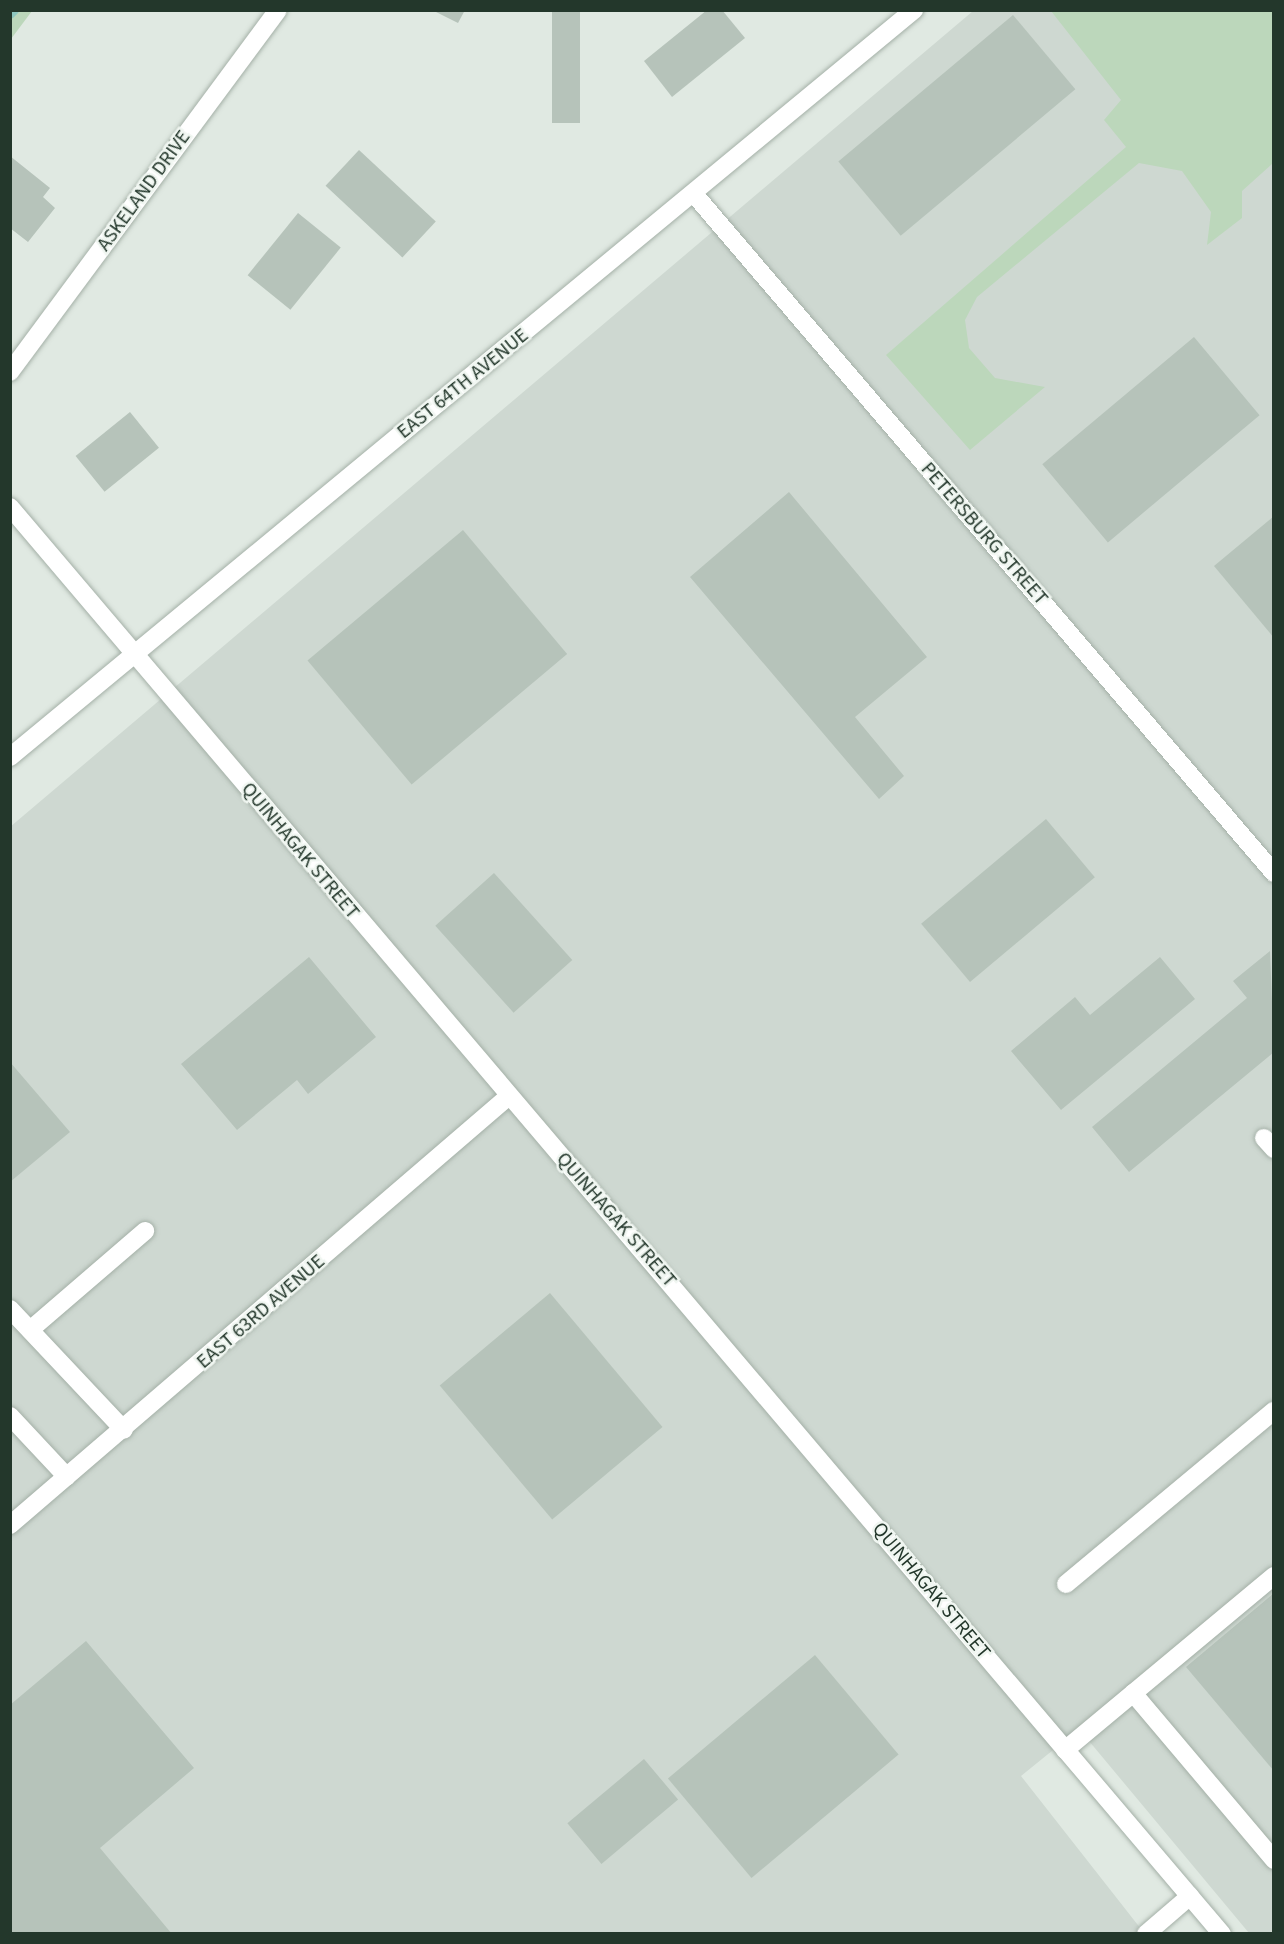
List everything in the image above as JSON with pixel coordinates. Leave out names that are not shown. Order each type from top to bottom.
[{"type":"street","name":"ASKELAND DRIVE","points":[[10,372],[278,10]]},
{"type":"street","name":"EAST 64TH AVENUE","points":[[10,757],[914,10]]},
{"type":"street","name":"PETERSBURG STREET","points":[[694,194],[1274,873]]},
{"type":"street","name":"QUINHAGAK STREET","points":[[10,507],[132,655],[1222,1934]]},
{"type":"street","name":"EAST 63RD AVENUE","points":[[10,1525],[124,1430],[509,1096]]},
{"type":"street","points":[[30,1330],[145,1232]]},
{"type":"street","points":[[10,1309],[124,1430]]},
{"type":"street","points":[[1066,1584],[1274,1411]]},
{"type":"street","points":[[10,1416],[67,1477]]},
{"type":"street","points":[[1065,1750],[1274,1576]]},
{"type":"street","points":[[1133,1693],[1274,1860]]},
{"type":"street","points":[[1146,1934],[1190,1896]]},
{"type":"shaded area","points":[[973,11],[1273,11],[1273,1933],[1249,1933],[1079,1729],[1021,1776],[1141,1929],[1136,1933],[11,1933],[10,827]]},
{"type":"green space","points":[[10,11],[32,11],[11,39]]},
{"type":"green space","points":[[1051,11],[1273,11],[1273,163],[1242,191],[1242,218],[1207,245],[1211,212],[1182,171],[1139,163],[977,297],[965,320],[969,348],[995,378],[1045,387],[970,450],[886,355],[1126,147],[1104,120],[1121,100]]},
{"type":"building","points":[[432,10],[465,10],[458,23]]},
{"type":"building","points":[[552,10],[580,10],[580,123],[552,123]]},
{"type":"building","points":[[707,10],[722,10],[745,38],[672,97],[644,61]]},
{"type":"building","points":[[1013,15],[1075,89],[901,236],[838,162]]},
{"type":"building","points":[[359,150],[436,222],[402,257],[326,186]]},
{"type":"building","points":[[10,156],[50,188],[43,197],[55,208],[28,242],[10,228]]},
{"type":"building","points":[[298,213],[341,248],[290,310],[248,275]]},
{"type":"building","points":[[1194,337],[1260,415],[1108,542],[1042,464]]},
{"type":"building","points":[[130,412],[159,448],[105,492],[76,456]]},
{"type":"building","points":[[789,492],[927,657],[855,717],[904,776],[879,799],[690,577]]},
{"type":"building","points":[[1274,516],[1274,638],[1214,566]]},
{"type":"building","points":[[463,530],[567,654],[412,785],[307,660]]},
{"type":"building","points":[[1046,819],[1095,877],[970,982],[921,924]]},
{"type":"building","points":[[494,873],[572,960],[514,1013],[435,926]]},
{"type":"building","points":[[1270,951],[1274,1052],[1129,1172],[1092,1127],[1247,998],[1233,981]]},
{"type":"building","points":[[309,957],[376,1037],[308,1094],[297,1080],[237,1130],[181,1064]]},
{"type":"building","points":[[1160,957],[1195,999],[1061,1110],[1011,1051],[1075,997],[1090,1015]]},
{"type":"building","points":[[10,1062],[70,1132],[10,1182]]},
{"type":"building","points":[[550,1293],[662,1427],[552,1520],[440,1386]]},
{"type":"building","points":[[1274,1593],[1274,1771],[1186,1667]]},
{"type":"building","points":[[86,1641],[194,1768],[100,1848],[172,1934],[10,1934],[10,1705]]},
{"type":"building","points":[[815,1655],[899,1755],[751,1878],[668,1778]]},
{"type":"building","points":[[644,1759],[678,1800],[601,1864],[567,1823]]},
{"type":"waterway","points":[[10,14],[14,10]]}]
